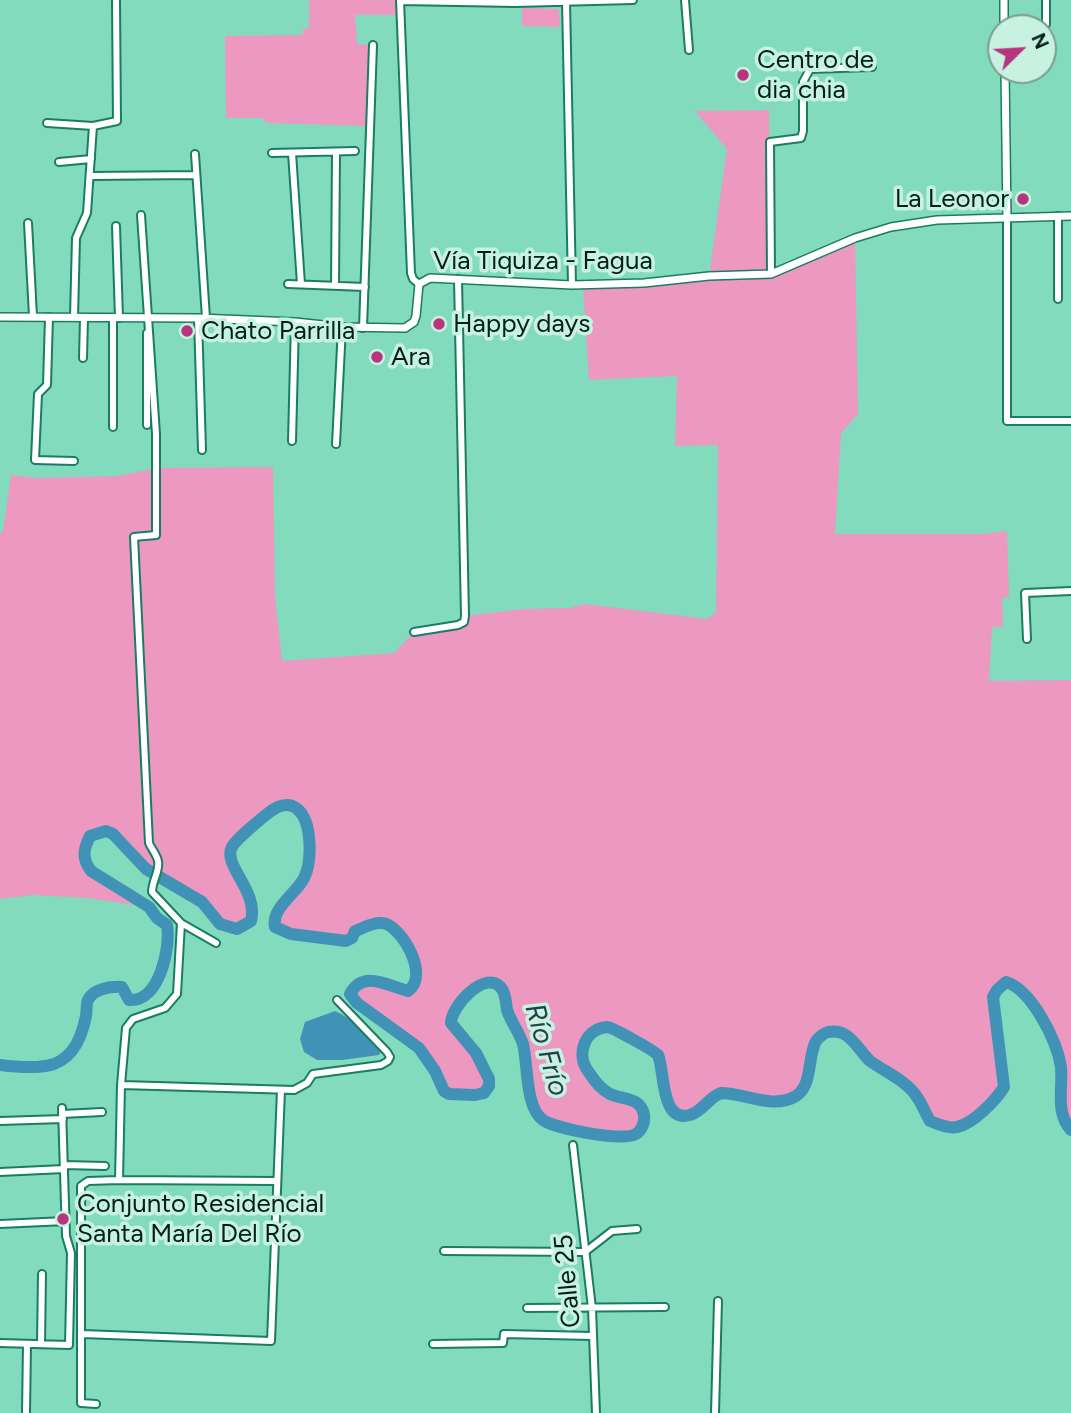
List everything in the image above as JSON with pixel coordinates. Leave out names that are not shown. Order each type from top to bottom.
[{"type":"street","points":[[47,123],[93,126],[117,121],[116,0]]},
{"type":"street","points":[[419,284],[411,273],[400,1],[633,0]]},
{"type":"street","points":[[685,0],[689,50]]},
{"type":"street","points":[[569,1],[572,285]]},
{"type":"street","points":[[363,328],[373,45]]},
{"type":"street","points":[[771,274],[770,142],[797,139],[803,135],[803,82],[810,69],[872,68]]},
{"type":"street","points":[[1005,84],[1007,421],[1071,421]]},
{"type":"street","points":[[74,317],[76,237],[87,213],[93,126]]},
{"type":"street","points":[[334,286],[336,152]]},
{"type":"street","points":[[272,153],[355,152]]},
{"type":"street","points":[[292,153],[300,284]]},
{"type":"street","points":[[195,154],[202,318],[202,450]]},
{"type":"street","points":[[59,162],[91,159]]},
{"type":"street","points":[[91,176],[195,174]]},
{"type":"street","points":[[141,215],[156,434],[156,535],[134,537],[149,844],[158,860],[152,892],[181,923],[216,943]]},
{"type":"street","points":[[1058,216],[1058,299]]},
{"type":"street","name":"Vía Tiquiza - Fagua","points":[[0,317],[202,318],[342,327],[405,328],[410,326],[416,316],[419,284],[430,278],[572,285],[771,274],[855,238],[891,227],[937,220],[1071,216]]},
{"type":"street","points":[[28,223],[33,316]]},
{"type":"street","points":[[113,427],[116,226]]},
{"type":"street","points":[[414,632],[458,625],[464,622],[465,616],[458,279]]},
{"type":"street","points":[[288,284],[365,287]]},
{"type":"street","points":[[49,317],[47,385],[38,394],[35,460],[74,461]]},
{"type":"street","points":[[83,358],[84,317]]},
{"type":"street","points":[[148,317],[148,425]]},
{"type":"street","points":[[292,441],[295,322]]},
{"type":"street","points":[[336,444],[342,327]]},
{"type":"street","points":[[1027,639],[1025,593],[1071,592]]},
{"type":"street","points":[[119,1180],[121,1086],[126,1028],[133,1019],[165,1008],[177,994],[181,923]]},
{"type":"street","points":[[121,1086],[293,1090],[307,1083],[313,1074],[381,1065],[388,1061],[390,1057],[387,1052],[337,1000]]},
{"type":"street","points":[[82,1334],[271,1341],[281,1090]]},
{"type":"street","points":[[0,1121],[62,1113],[102,1112]]},
{"type":"street","points":[[0,1343],[69,1345],[71,1253],[66,1236],[62,1113]]},
{"type":"street","name":"Calle 25","points":[[573,1145],[592,1308],[596,1413]]},
{"type":"street","points":[[0,1172],[106,1166]]},
{"type":"street","points":[[96,1404],[81,1403],[80,1186],[88,1181],[119,1180],[276,1181]]},
{"type":"street","points":[[0,1224],[66,1222]]},
{"type":"street","points":[[444,1251],[585,1252],[612,1231],[637,1229]]},
{"type":"street","points":[[41,1344],[42,1274]]},
{"type":"street","points":[[715,1413],[718,1301]]},
{"type":"street","points":[[527,1308],[665,1307]]},
{"type":"street","points":[[433,1344],[503,1343],[504,1334],[592,1336]]},
{"type":"street","points":[[26,1413],[27,1344]]},
{"type":"shaded area","points":[[309,0],[633,0],[400,1],[400,15],[355,15],[357,44],[373,45],[371,117],[365,126],[267,123],[262,118],[226,118],[225,36],[303,35],[303,29],[309,28]]},
{"type":"shaded area","points":[[522,8],[559,9],[560,27],[522,26]]},
{"type":"shaded area","points":[[769,110],[771,273],[855,238],[858,414],[841,433],[835,534],[983,534],[1007,531],[1009,597],[1002,598],[1003,627],[992,627],[989,681],[1071,680],[1071,1130],[1061,1108],[1061,1067],[1053,1041],[1029,997],[1006,982],[993,998],[1004,1087],[984,1111],[957,1127],[947,1127],[930,1121],[908,1086],[871,1061],[848,1036],[836,1032],[826,1033],[817,1040],[805,1085],[796,1096],[787,1100],[768,1101],[721,1093],[695,1113],[680,1115],[673,1111],[665,1094],[658,1055],[607,1027],[595,1031],[584,1044],[584,1066],[606,1092],[637,1102],[642,1110],[644,1124],[637,1132],[606,1136],[553,1125],[543,1120],[533,1106],[522,1040],[507,1010],[502,989],[496,983],[488,983],[471,991],[457,1007],[451,1022],[476,1053],[489,1079],[489,1086],[484,1093],[475,1095],[449,1094],[444,1091],[435,1071],[419,1048],[357,1003],[350,994],[361,982],[376,981],[408,991],[415,984],[415,963],[401,937],[394,930],[388,925],[375,923],[355,931],[352,938],[346,941],[291,934],[275,927],[280,909],[305,875],[309,855],[306,823],[302,814],[290,805],[271,811],[232,847],[232,862],[246,889],[252,910],[251,921],[237,929],[220,924],[202,902],[146,869],[113,834],[106,831],[90,836],[84,852],[85,863],[104,882],[149,907],[87,898],[33,895],[0,899],[0,533],[3,532],[11,475],[38,478],[119,476],[156,468],[273,467],[275,598],[282,661],[394,653],[414,632],[458,625],[465,616],[523,609],[569,608],[585,604],[707,619],[716,612],[718,445],[675,446],[677,376],[589,380],[583,285],[709,276],[727,149],[695,111]]},
{"type":"water","points":[[335,1011],[360,1028],[381,1050],[379,1055],[317,1060],[304,1052],[300,1039],[305,1022]]},
{"type":"waterway","name":"Río Frío","points":[[0,1065],[41,1067],[61,1060],[72,1050],[80,1037],[90,996],[108,988],[122,987],[129,1000],[139,999],[148,993],[161,972],[167,947],[167,925],[157,918],[149,907],[91,871],[84,854],[90,836],[106,831],[113,834],[146,869],[202,902],[220,924],[237,929],[251,921],[252,910],[246,889],[232,862],[232,847],[271,811],[286,805],[296,808],[306,822],[309,862],[304,878],[280,907],[275,927],[291,934],[346,941],[352,938],[355,931],[375,923],[382,923],[397,932],[415,963],[414,984],[408,991],[376,981],[362,982],[355,986],[350,994],[357,1003],[419,1048],[435,1071],[444,1091],[449,1094],[475,1095],[484,1093],[489,1086],[489,1079],[476,1053],[451,1023],[457,1007],[471,991],[488,983],[496,983],[502,989],[507,1010],[523,1044],[533,1106],[537,1114],[550,1124],[618,1136],[636,1134],[643,1126],[644,1115],[639,1105],[607,1092],[584,1065],[584,1044],[593,1032],[607,1027],[658,1055],[665,1094],[673,1111],[680,1115],[695,1113],[721,1093],[768,1101],[787,1100],[796,1096],[805,1085],[816,1041],[826,1033],[836,1032],[848,1036],[870,1061],[908,1086],[930,1121],[947,1127],[957,1127],[984,1111],[1004,1087],[993,997],[1006,982],[1025,995],[1049,1031],[1061,1067],[1061,1108],[1071,1130]]},
{"type":"place","name":"Centro de dia chia","points":[[743,75]]},
{"type":"place","name":"La Leonor","points":[[1023,199]]},
{"type":"place","name":"Happy days","points":[[439,324]]},
{"type":"place","name":"Chato Parrilla","points":[[187,331]]},
{"type":"place","name":"Ara","points":[[377,357]]},
{"type":"place","name":"Conjunto Residencial Santa María Del Río","points":[[63,1219]]}]
